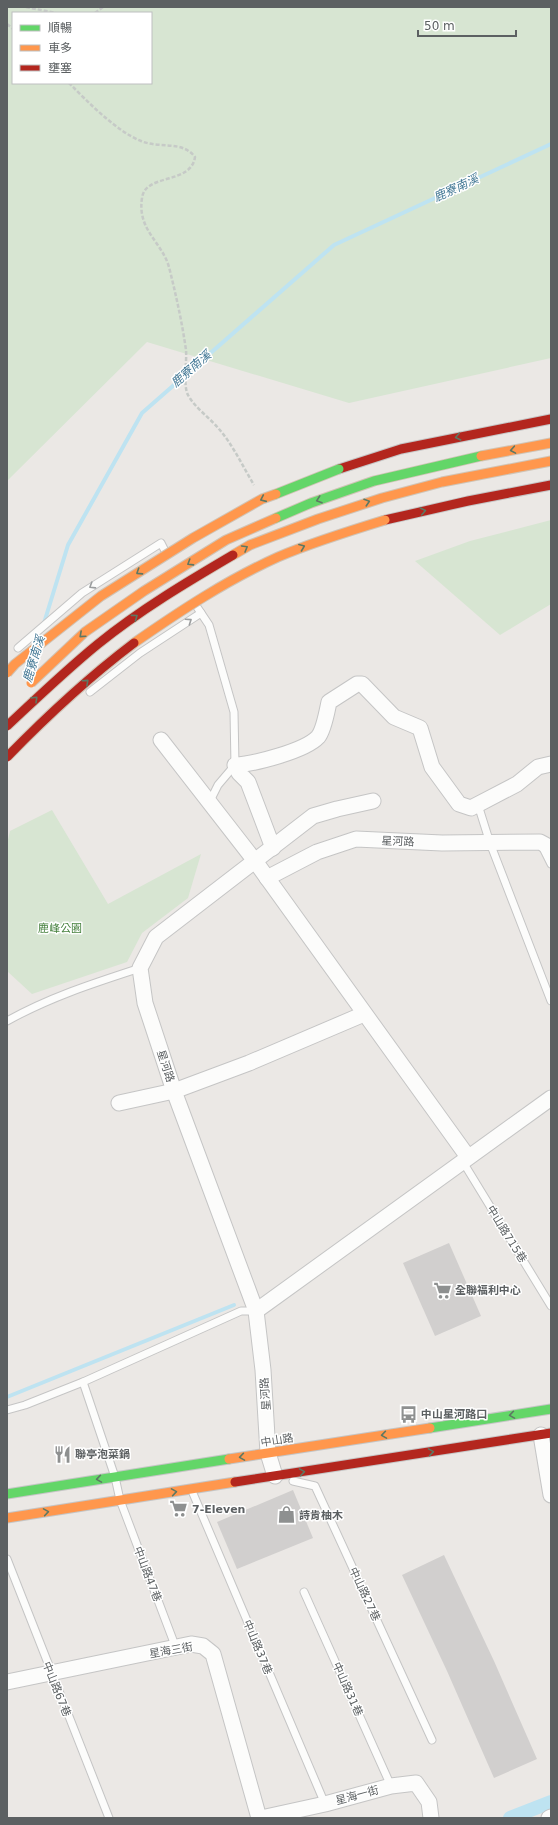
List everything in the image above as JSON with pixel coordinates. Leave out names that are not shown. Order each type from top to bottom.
[{"type":"main road","points":[[7,673],[101,596],[192,538],[262,499],[339,469],[401,449],[551,419]]},
{"type":"main road","points":[[22,691],[85,632],[144,591],[226,540],[311,503],[374,481],[490,454],[551,443]]},
{"type":"main road","points":[[7,726],[51,684],[99,643],[167,594],[250,545],[318,519],[382,498],[442,482],[551,461]]},
{"type":"main road","points":[[8,761],[27,736],[96,672],[178,611],[226,583],[272,559],[347,530],[468,501],[551,484]]},
{"type":"main road","name":"中山路","points":[[7,1494],[551,1409]]},
{"type":"main road","points":[[7,1518],[546,1434]]},
{"type":"street","points":[[273,848],[248,782],[239,773],[235,765],[248,764],[303,748],[318,737],[327,716],[329,702],[357,684],[362,684],[394,717],[420,728],[432,767],[459,804],[471,808],[517,784],[538,767],[551,764]]},
{"type":"street","points":[[161,740],[208,803],[255,861],[466,1160]]},
{"type":"street","points":[[140,968],[156,937],[313,816],[373,801]]},
{"type":"street","name":"星河路","points":[[267,878],[317,852],[356,839],[546,845]]},
{"type":"street","name":"星河路","points":[[140,968],[145,1003],[174,1091],[256,1311],[263,1370],[268,1453],[275,1476]]},
{"type":"street","points":[[119,1103],[174,1091],[249,1063],[364,1014]]},
{"type":"street","points":[[256,1311],[551,1098]]},
{"type":"street","points":[[546,1434],[551,1495]]},
{"type":"street","name":"星海三街","points":[[7,1682],[191,1644],[203,1646],[213,1654],[260,1818]]},
{"type":"street","name":"星海一街","points":[[260,1818],[325,1804],[391,1786],[416,1783],[429,1802],[432,1818]]},
{"type":"lane","points":[[13,652],[82,593],[161,543],[209,625],[234,712],[235,765],[218,785],[208,803]]},
{"type":"lane","points":[[84,696],[140,654],[201,613]]},
{"type":"lane","points":[[8,761],[21,754]]},
{"type":"lane","points":[[471,808],[479,808],[490,843],[551,1001]]},
{"type":"lane","name":"星河路","points":[[546,845],[551,864]]},
{"type":"lane","points":[[7,1021],[28,1009],[73,989],[140,968]]},
{"type":"lane","name":"中山路715巷","points":[[466,1160],[551,1306]]},
{"type":"lane","points":[[7,1410],[25,1405],[83,1382],[241,1312],[256,1311]]},
{"type":"lane","name":"中山路47巷","points":[[83,1382],[115,1477],[120,1500],[176,1648]]},
{"type":"lane","name":"中山路27巷","points":[[275,1476],[315,1486],[432,1740]]},
{"type":"lane","name":"中山路37巷","points":[[192,1489],[325,1804]]},
{"type":"lane","name":"中山路67巷","points":[[7,1559],[109,1818]]},
{"type":"lane","name":"中山路31巷","points":[[304,1592],[391,1786]]},
{"type":"path","points":[[26,7],[51,12]]},
{"type":"path","points":[[70,84],[93,106],[130,136],[149,144],[185,148],[195,157],[194,165],[185,173],[149,186],[142,196],[142,214],[149,234],[162,252],[168,265],[179,308],[186,352],[188,394],[220,430],[256,489]]},
{"type":"green space","points":[[7,7],[551,7],[551,358],[349,403],[147,342],[7,481]]},
{"type":"green space","points":[[551,520],[551,604],[500,635],[415,561],[470,541]]},
{"type":"green space","name":"鹿峰公園","points":[[52,810],[108,904],[201,854],[188,898],[142,933],[127,962],[32,994],[7,971],[7,844],[10,831]]},
{"type":"building","name":"全聯福利中心","points":[[449,1243],[481,1316],[435,1336],[403,1263]]},
{"type":"building","points":[[293,1490],[313,1538],[237,1569],[217,1522]]},
{"type":"building","points":[[444,1555],[494,1661],[537,1759],[494,1778],[447,1671],[402,1575]]},
{"type":"waterway","name":"鹿寮南溪","points":[[44,623],[68,545],[142,413],[334,245],[551,144]]},
{"type":"waterway","points":[[7,1397],[234,1305]]},
{"type":"waterway","points":[[510,1818],[551,1802]]},
{"type":"traffic: fast","points":[[276,518],[311,503],[374,481],[481,456]]},
{"type":"traffic: fast","points":[[276,494],[339,469]]},
{"type":"traffic: fast","points":[[430,1428],[551,1409]]},
{"type":"traffic: fast","points":[[7,1494],[229,1459]]},
{"type":"traffic: slow","points":[[481,456],[551,443]]},
{"type":"traffic: slow","points":[[233,555],[250,545],[318,519],[382,498],[442,482],[551,461]]},
{"type":"traffic: slow","points":[[7,673],[15,664],[101,596],[193,538],[262,499],[276,494]]},
{"type":"traffic: slow","points":[[31,683],[85,632],[144,591],[226,540],[276,518]]},
{"type":"traffic: slow","points":[[134,643],[204,597],[259,566],[304,546],[385,520]]},
{"type":"traffic: slow","points":[[229,1459],[430,1428]]},
{"type":"traffic: slow","points":[[7,1518],[235,1482]]},
{"type":"traffic: jam","points":[[339,469],[401,449],[551,419]]},
{"type":"traffic: jam","points":[[385,520],[468,501],[551,485]]},
{"type":"traffic: jam","points":[[7,726],[74,664],[98,644],[164,597],[233,555]]},
{"type":"traffic: jam","points":[[7,757],[69,697],[134,643]]},
{"type":"traffic: jam","points":[[235,1482],[551,1433]]},
{"type":"place","name":"全聯福利中心","points":[[442,1290]]},
{"type":"place","name":"中山星河路口","points":[[408,1414]]},
{"type":"place","name":"聯亭泡菜鍋","points":[[62,1454]]},
{"type":"place","name":"7-Eleven","points":[[179,1509]]},
{"type":"place","name":"詩肯柚木","points":[[286,1515]]}]
